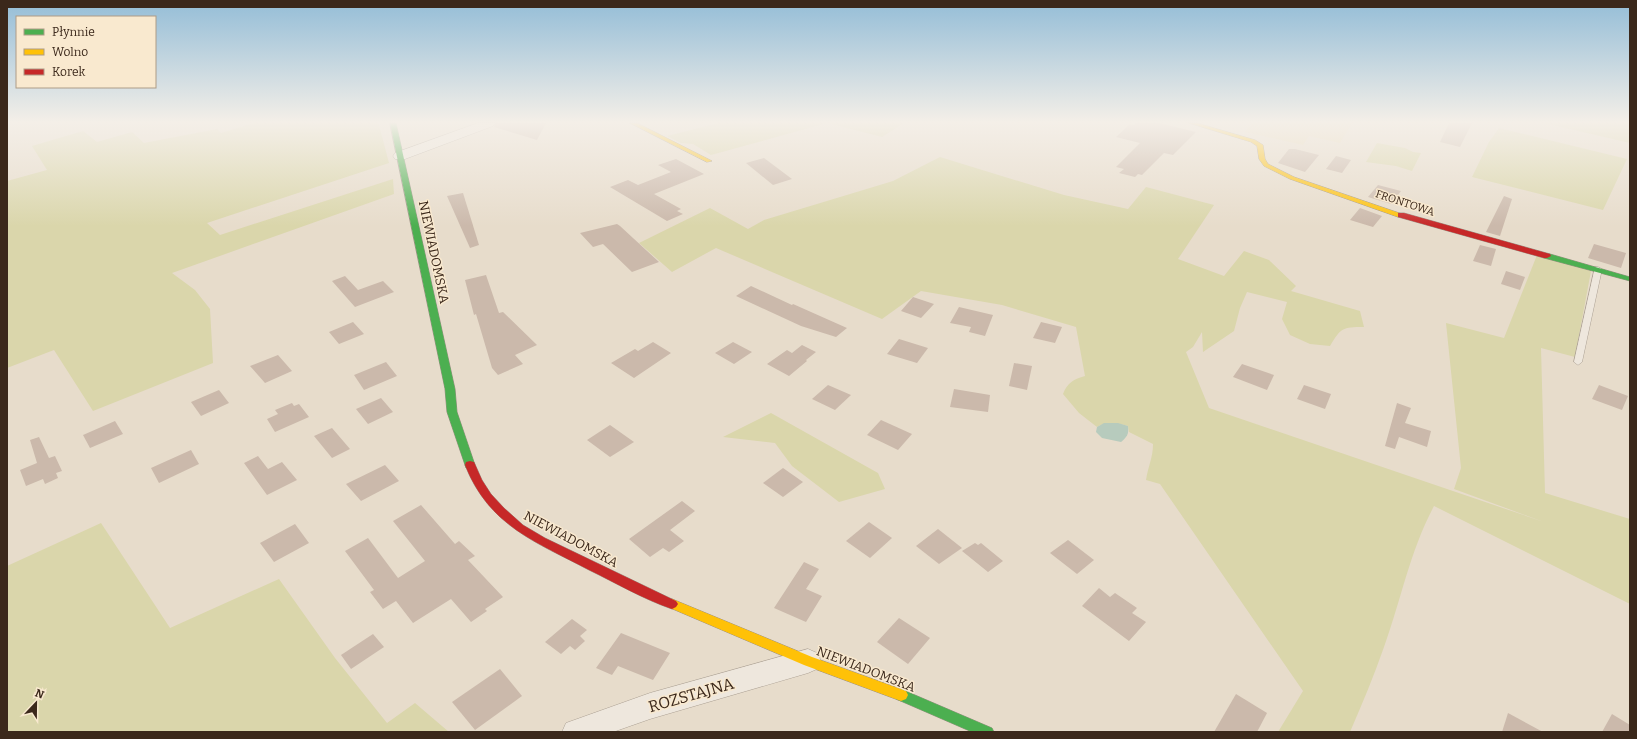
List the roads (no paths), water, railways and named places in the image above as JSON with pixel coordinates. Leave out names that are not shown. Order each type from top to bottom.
[{"type":"street","name":"NIEWIADOMSKA","points":[[400,157],[450,389],[452,412],[472,471],[490,499],[513,523],[532,536],[645,593],[808,661],[903,696],[987,732]]},
{"type":"street","points":[[702,157],[709,161]]},
{"type":"street","name":"FRONTOWA","points":[[1262,157],[1266,165],[1292,178],[1420,221],[1630,279]]},
{"type":"street","name":"ROZSTAJNA","points":[[576,732],[650,706],[808,661]]},
{"type":"lane","points":[[1578,362],[1598,269]]}]
